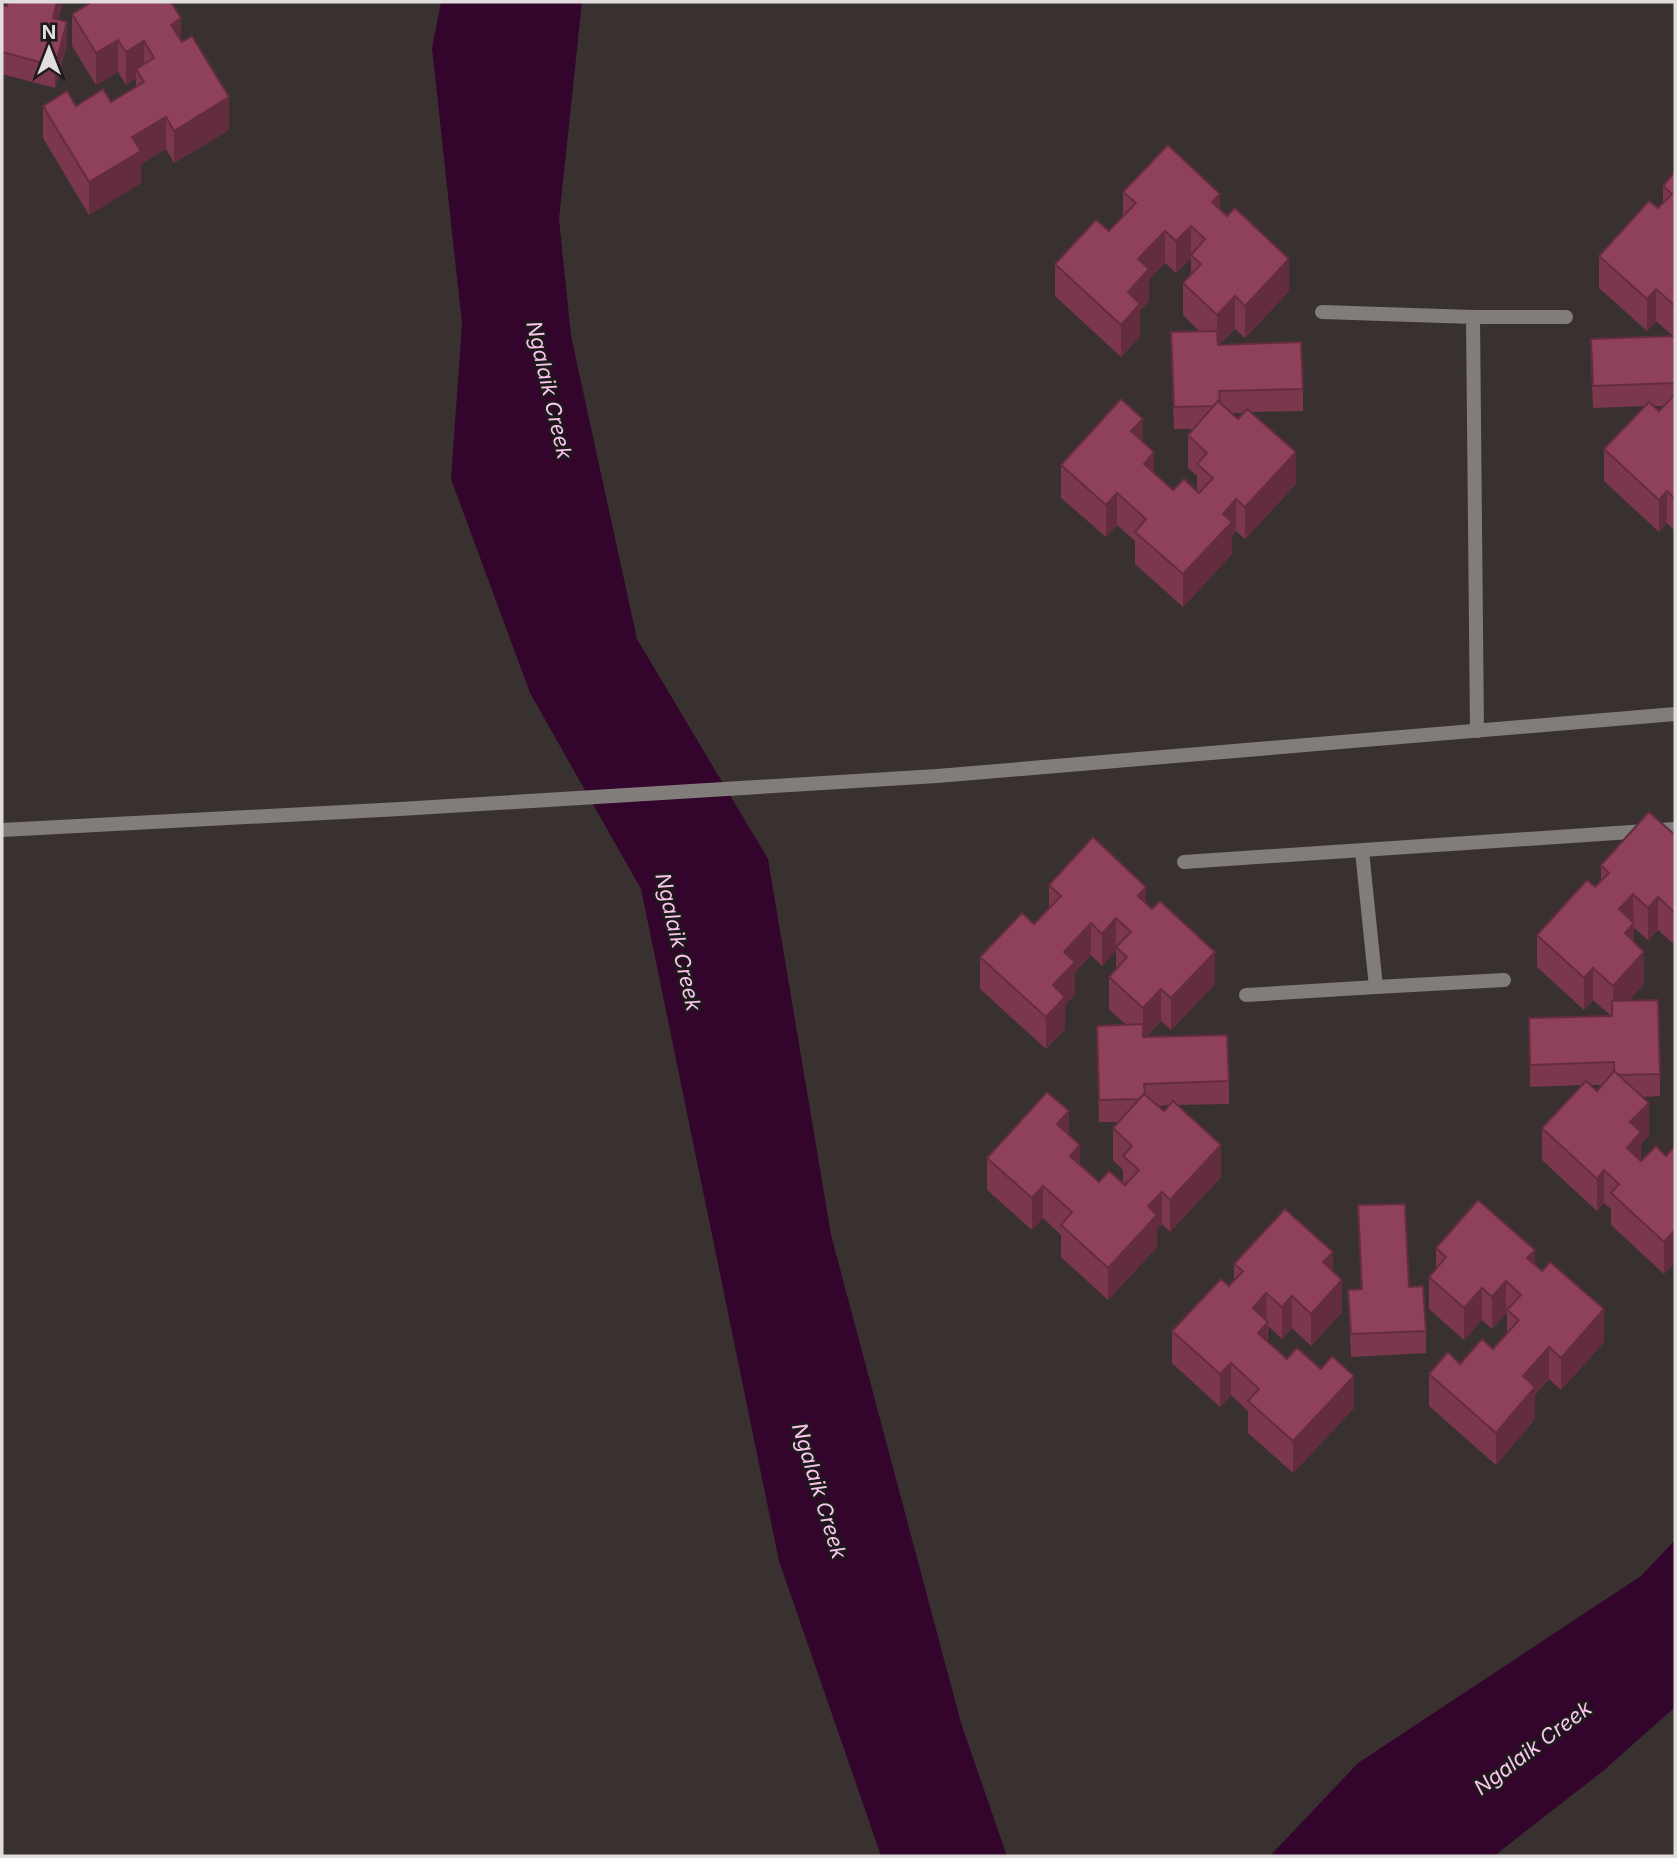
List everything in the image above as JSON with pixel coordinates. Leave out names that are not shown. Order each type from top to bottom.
[{"type":"street","points":[[1322,312],[1566,317]]},
{"type":"street","points":[[1473,317],[1477,731]]},
{"type":"street","points":[[2,830],[937,776],[1675,714]]},
{"type":"street","points":[[1184,862],[1675,829]]},
{"type":"street","points":[[1362,850],[1376,987]]},
{"type":"street","points":[[1246,995],[1504,980]]},
{"type":"water","name":"Ngalaik Creek","points":[[441,2],[582,2],[559,219],[571,336],[637,639],[768,859],[831,1235],[961,1723],[1007,1856],[881,1856],[779,1561],[641,889],[530,693],[451,479],[462,324],[432,48]]},
{"type":"water","name":"Ngalaik Creek","points":[[1675,1540],[1675,1707],[1603,1771],[1494,1856],[1270,1856],[1358,1763],[1641,1576]]},
{"type":"building","points":[[8,2],[57,2],[53,18],[67,22],[55,66],[2,52],[2,5],[7,6]]},
{"type":"building","points":[[92,2],[171,2],[181,18],[171,25],[182,42],[192,36],[229,97],[174,131],[166,117],[132,137],[141,151],[89,182],[43,106],[67,91],[76,106],[103,89],[111,102],[144,82],[136,69],[154,58],[144,41],[126,52],[118,40],[96,53],[72,14]]},
{"type":"building","points":[[1168,145],[1220,194],[1212,202],[1227,216],[1235,208],[1289,259],[1245,306],[1235,296],[1217,315],[1183,283],[1201,264],[1191,255],[1205,239],[1191,226],[1176,241],[1165,231],[1138,259],[1149,269],[1128,292],[1140,304],[1121,325],[1055,264],[1096,220],[1109,231],[1136,203],[1123,192]]},
{"type":"building","points":[[1675,172],[1675,306],[1656,289],[1647,299],[1599,256],[1649,201],[1658,208],[1672,194],[1663,186]]},
{"type":"building","points":[[1217,331],[1218,345],[1301,342],[1303,389],[1219,391],[1220,403],[1218,401],[1214,406],[1174,407],[1171,332]]},
{"type":"building","points":[[1675,336],[1675,383],[1593,386],[1591,339]]},
{"type":"building","points":[[1675,394],[1675,499],[1667,491],[1659,500],[1604,449],[1649,402],[1659,411]]},
{"type":"building","points":[[1121,399],[1143,419],[1131,431],[1154,452],[1144,464],[1173,490],[1184,479],[1199,493],[1213,478],[1197,464],[1207,453],[1188,435],[1218,401],[1238,419],[1247,409],[1296,452],[1245,507],[1236,499],[1223,514],[1232,522],[1183,574],[1135,532],[1146,519],[1117,493],[1106,505],[1061,465]]},
{"type":"building","points":[[1649,812],[1675,835],[1675,913],[1658,897],[1648,908],[1633,894],[1619,909],[1634,923],[1625,933],[1644,952],[1613,986],[1593,968],[1584,978],[1537,935],[1587,880],[1595,887],[1609,873],[1601,865]]},
{"type":"building","points":[[1093,837],[1146,887],[1138,896],[1152,909],[1160,901],[1215,952],[1171,998],[1161,989],[1143,1008],[1109,977],[1127,957],[1116,947],[1131,932],[1116,918],[1102,934],[1091,923],[1064,952],[1075,962],[1053,985],[1065,997],[1046,1017],[980,957],[1022,913],[1034,924],[1061,896],[1049,885]]},
{"type":"building","points":[[1658,1000],[1660,1074],[1618,1075],[1614,1071],[1614,1062],[1530,1065],[1529,1018],[1612,1016],[1612,1001]]},
{"type":"building","points":[[1143,1024],[1143,1037],[1227,1035],[1229,1081],[1144,1084],[1145,1094],[1139,1099],[1099,1100],[1097,1026]]},
{"type":"building","points":[[1614,1071],[1649,1103],[1630,1122],[1641,1132],[1627,1148],[1641,1161],[1656,1146],[1666,1156],[1675,1146],[1675,1230],[1664,1242],[1611,1193],[1619,1184],[1604,1170],[1597,1179],[1542,1128],[1586,1081],[1597,1091]]},
{"type":"building","points":[[1047,1092],[1069,1111],[1057,1124],[1080,1145],[1070,1156],[1099,1182],[1109,1171],[1125,1185],[1139,1170],[1123,1156],[1132,1146],[1113,1128],[1144,1094],[1164,1111],[1173,1101],[1221,1145],[1170,1200],[1162,1192],[1148,1206],[1157,1215],[1108,1268],[1061,1225],[1072,1212],[1043,1186],[1032,1198],[987,1158]]},
{"type":"building","points":[[1478,1200],[1535,1250],[1527,1258],[1542,1271],[1550,1262],[1604,1309],[1561,1358],[1549,1347],[1523,1376],[1535,1387],[1496,1433],[1429,1374],[1448,1352],[1460,1364],[1482,1339],[1493,1349],[1519,1320],[1507,1310],[1521,1295],[1506,1281],[1492,1297],[1482,1288],[1464,1308],[1429,1277],[1446,1257],[1436,1248]]},
{"type":"building","points":[[1405,1204],[1409,1287],[1423,1286],[1426,1331],[1351,1334],[1348,1290],[1362,1289],[1358,1205]]},
{"type":"building","points":[[1285,1209],[1333,1252],[1323,1262],[1342,1280],[1311,1314],[1292,1296],[1282,1307],[1266,1293],[1253,1308],[1268,1322],[1258,1333],[1287,1359],[1297,1348],[1321,1369],[1332,1356],[1354,1376],[1293,1441],[1248,1401],[1259,1389],[1231,1363],[1220,1374],[1172,1331],[1221,1279],[1229,1286],[1243,1271],[1234,1264]]}]
